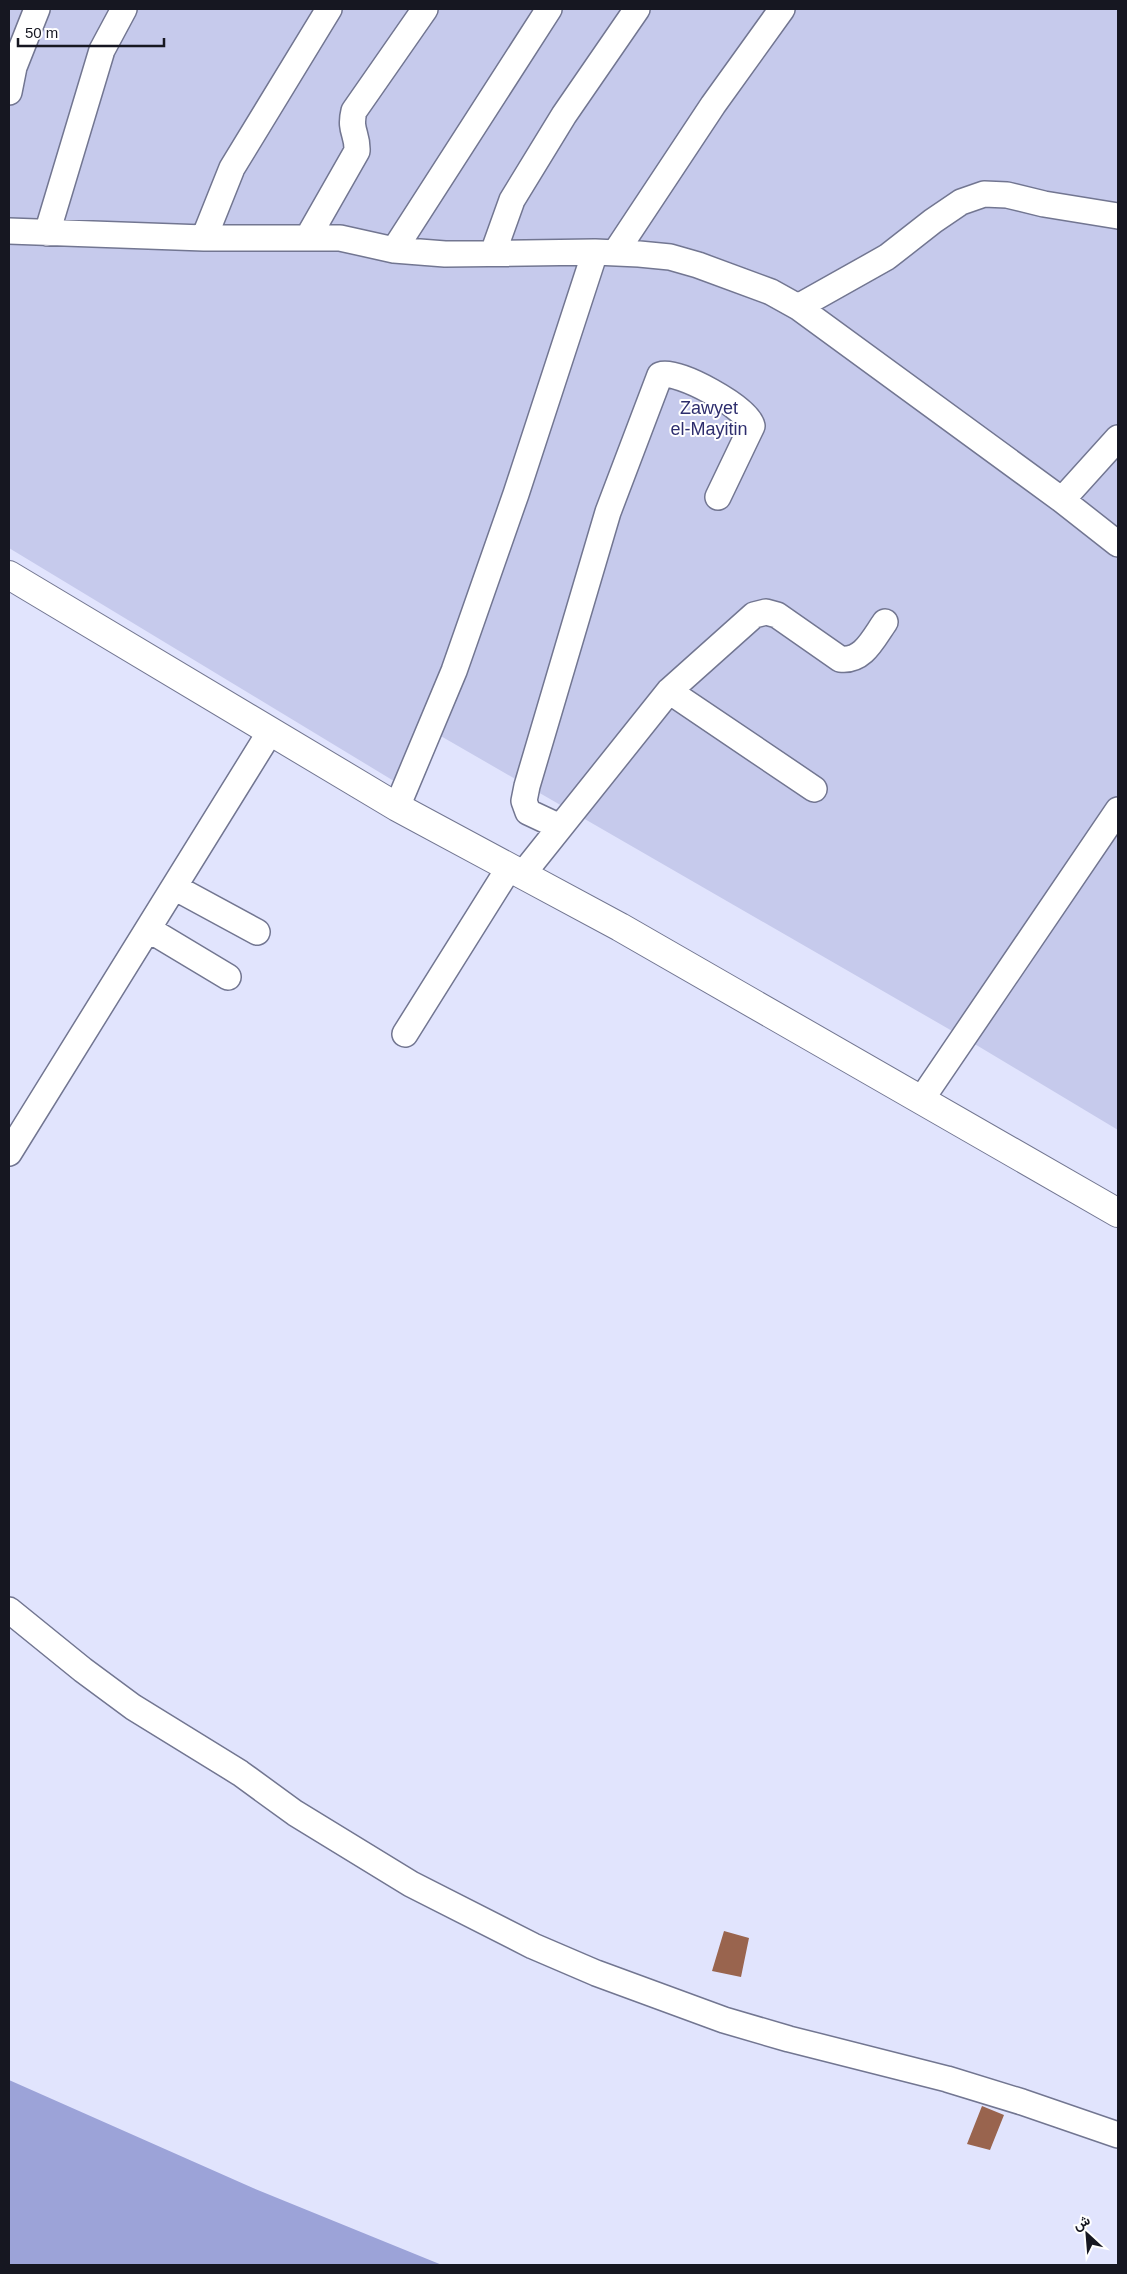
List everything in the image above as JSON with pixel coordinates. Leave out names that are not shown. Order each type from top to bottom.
[{"type":"main road","points":[[9,574],[397,807],[620,927],[1118,1213]]},
{"type":"street","points":[[9,92],[14,67],[37,9]]},
{"type":"street","points":[[47,233],[102,50],[124,9]]},
{"type":"street","points":[[204,238],[232,168],[329,9]]},
{"type":"street","points":[[308,236],[357,151],[358,142],[351,124],[354,110],[425,9]]},
{"type":"street","points":[[394,250],[549,9]]},
{"type":"street","points":[[493,253],[512,200],[564,114],[637,9]]},
{"type":"street","points":[[397,807],[454,671],[516,494],[605,252],[782,9]]},
{"type":"street","points":[[798,307],[887,257],[961,202],[984,194],[1006,194],[1044,204],[1118,216]]},
{"type":"street","points":[[9,231],[204,238],[308,236],[340,238],[394,250],[445,254],[605,252],[670,257],[698,265],[771,292],[798,307],[1062,500],[1118,544]]},
{"type":"street","points":[[560,827],[528,812],[524,800],[527,786],[608,512],[660,375],[665,373],[681,377],[726,400],[751,420],[752,426],[718,497]]},
{"type":"street","points":[[1062,500],[1118,438]]},
{"type":"street","points":[[405,1034],[516,871],[560,827],[669,691],[754,615],[766,612],[777,615],[840,659],[849,660],[859,656],[885,622]]},
{"type":"street","points":[[669,691],[814,789]]},
{"type":"street","points":[[9,1153],[270,732]]},
{"type":"street","points":[[921,1100],[1118,810]]},
{"type":"street","points":[[174,887],[257,932]]},
{"type":"street","points":[[148,930],[228,976]]},
{"type":"street","points":[[9,1610],[83,1670],[133,1707],[240,1773],[303,1818],[411,1884],[533,1946],[605,1977],[724,2020],[789,2039],[947,2079],[1118,2135]]},
{"type":"green space","name":"Zawyet el-Mayitin","points":[[9,9],[1118,9],[1118,1130],[973,1043],[439,735],[417,795],[9,548]]},
{"type":"shaded area","points":[[9,2080],[253,2188],[442,2265],[9,2265]]},
{"type":"building","points":[[724,1931],[749,1938],[741,1977],[712,1971]]},
{"type":"building","points":[[982,2106],[1004,2115],[990,2150],[967,2144]]}]
